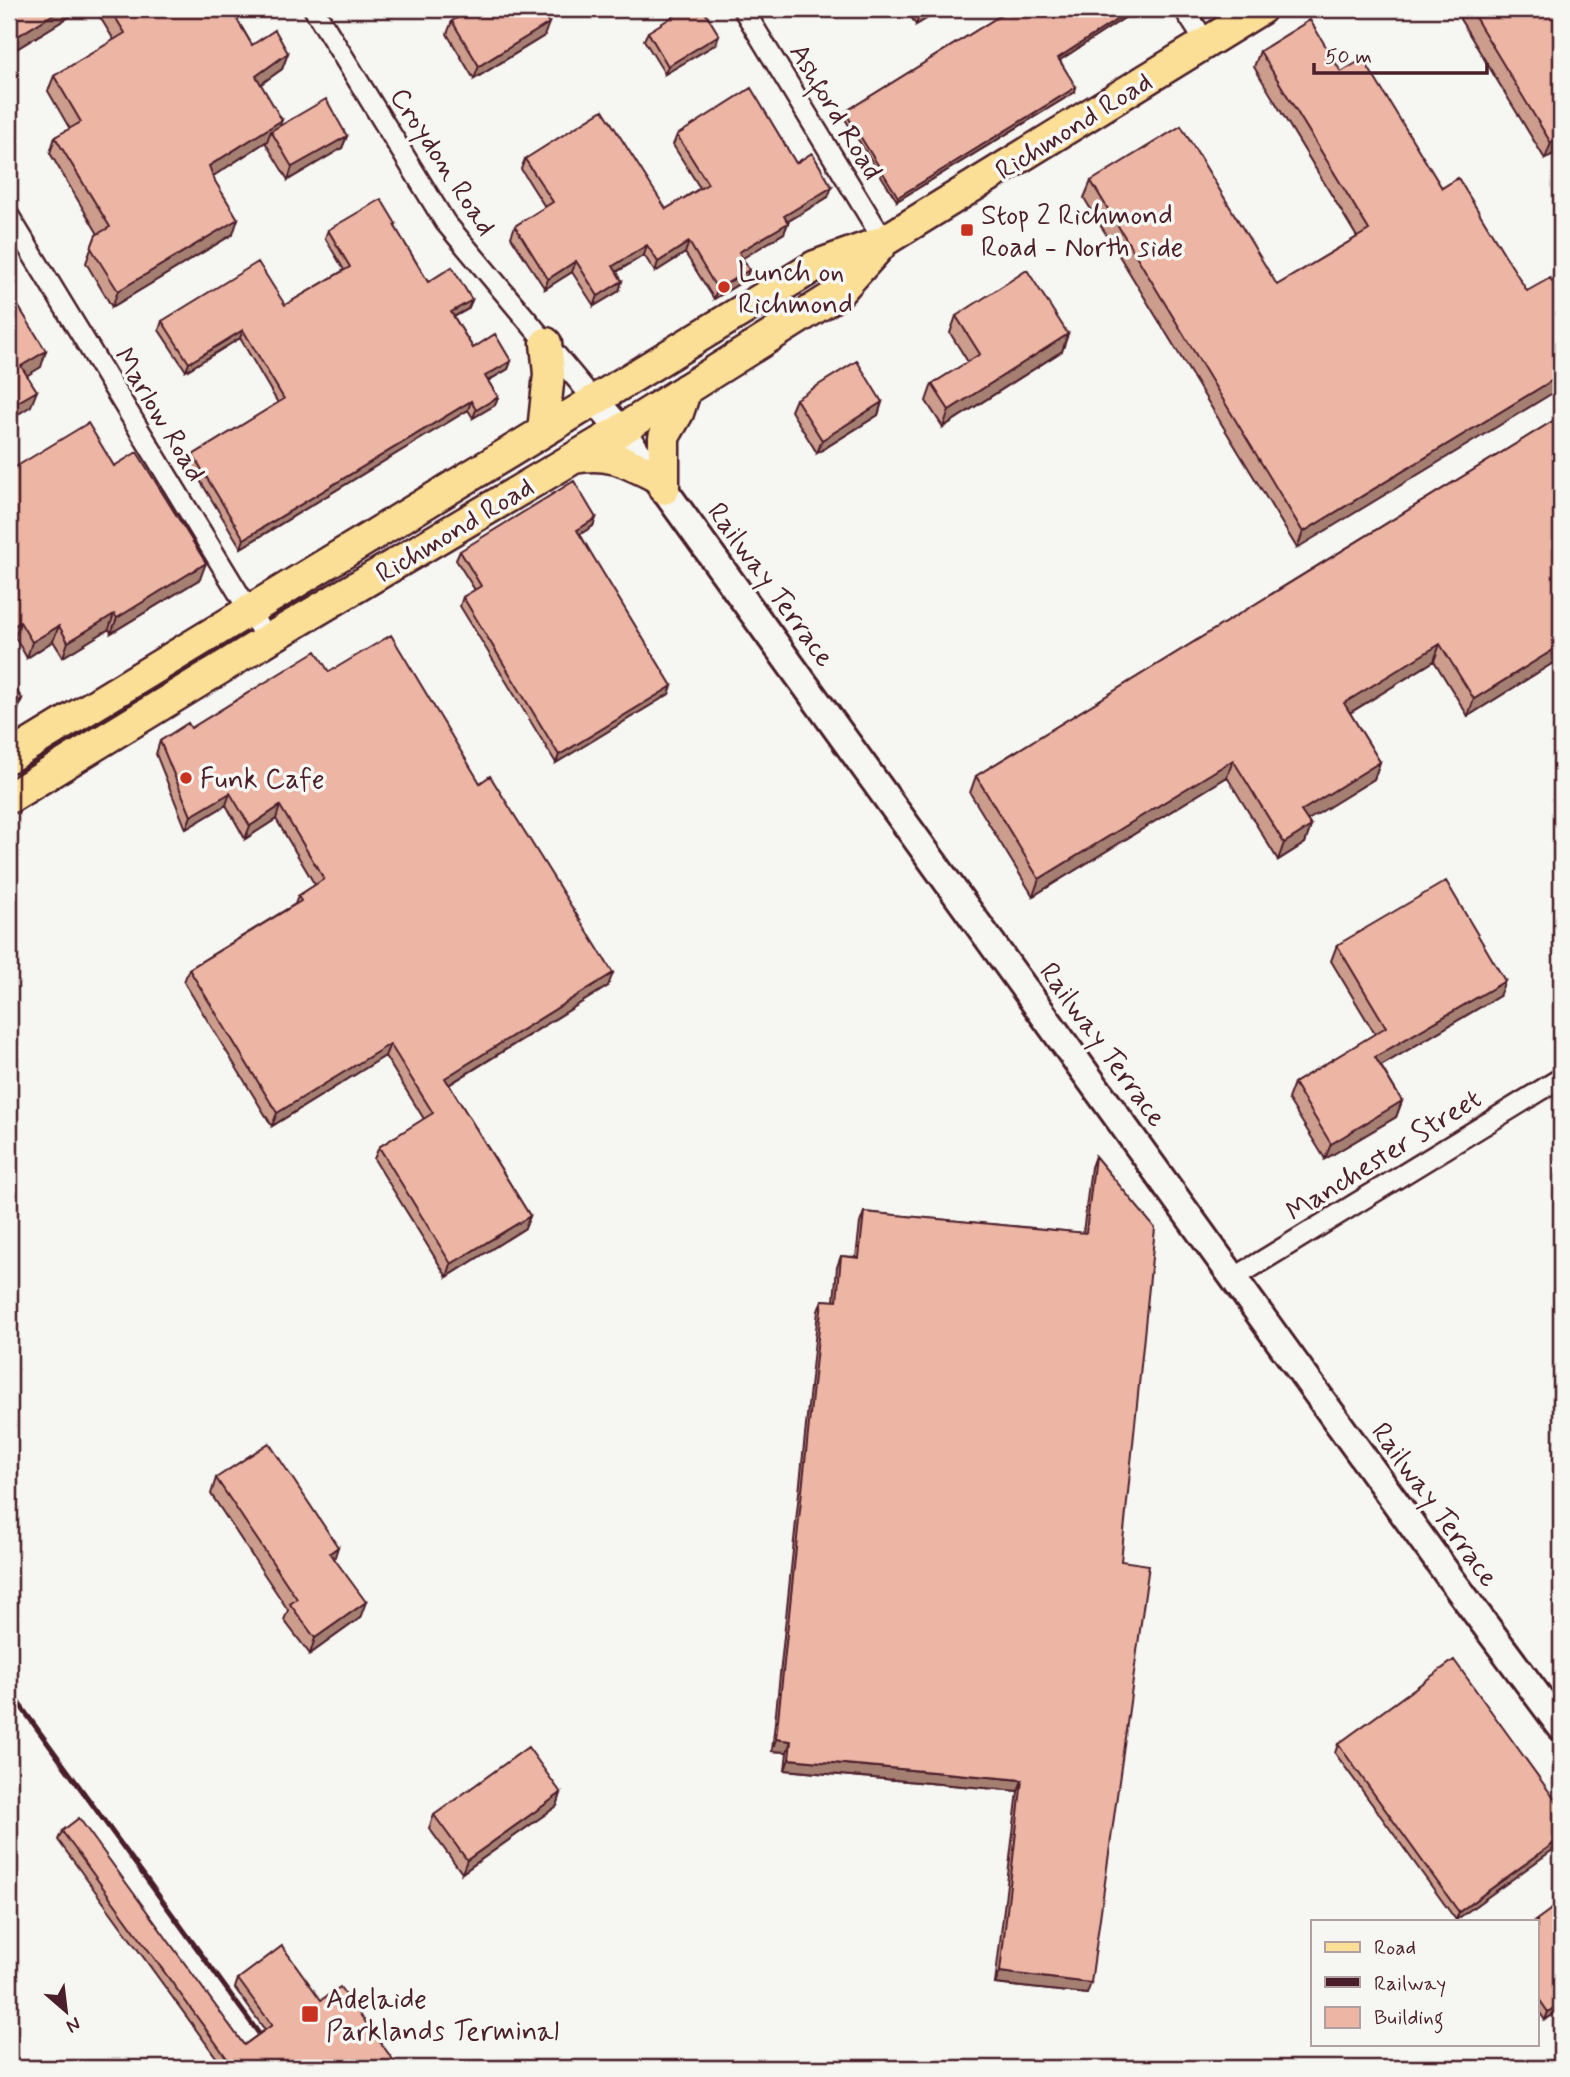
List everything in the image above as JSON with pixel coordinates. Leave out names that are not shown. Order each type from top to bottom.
[{"type":"main road","name":"Richmond Road","points":[[9,757],[815,266],[884,242],[1261,9]]},
{"type":"main road","name":"Richmond Road","points":[[9,799],[267,640],[621,430],[836,295],[884,242]]},
{"type":"main road","points":[[543,431],[549,374],[546,343]]},
{"type":"main road","points":[[571,459],[591,454],[622,459],[659,482],[664,437],[678,413],[686,389]]},
{"type":"main road","name":"Railway Terrace","points":[[594,400],[621,430],[659,482],[1448,1575],[1561,1727]]},
{"type":"street","name":"Croydon Road","points":[[314,9],[445,222],[594,400]]},
{"type":"street","name":"Ashford Road","points":[[743,9],[884,242]]},
{"type":"street","points":[[1184,9],[1206,43]]},
{"type":"street","name":"Marlow Road","points":[[9,216],[267,640]]},
{"type":"street","name":"Manchester Street","points":[[1234,1278],[1561,1078]]},
{"type":"building","points":[[9,9],[62,9],[16,37],[9,25]]},
{"type":"building","points":[[110,9],[231,9],[252,45],[275,30],[288,53],[256,76],[282,120],[209,166],[238,219],[118,291],[91,248],[96,235],[110,227],[55,137],[81,122],[54,76],[125,33]]},
{"type":"building","points":[[472,9],[540,9],[549,23],[479,66],[452,21]]},
{"type":"building","points":[[685,9],[703,9],[719,35],[668,66],[648,32]]},
{"type":"building","points":[[1011,9],[1133,9],[1058,58],[1076,87],[898,197],[845,112]]},
{"type":"building","points":[[1470,9],[1561,9],[1561,136],[1551,143]]},
{"type":"building","points":[[1310,20],[1341,72],[1363,59],[1442,188],[1458,178],[1527,291],[1550,278],[1561,296],[1561,375],[1303,532],[1091,181],[1181,126],[1277,285],[1369,230],[1260,51]]},
{"type":"building","points":[[751,88],[796,163],[812,153],[832,187],[784,216],[788,223],[739,252],[749,270],[717,289],[689,242],[658,262],[647,245],[613,266],[622,281],[598,296],[576,261],[548,279],[515,226],[553,202],[525,159],[603,110],[666,209],[708,184],[677,135]]},
{"type":"building","points":[[326,99],[347,136],[292,167],[271,131]]},
{"type":"building","points":[[381,199],[428,282],[452,267],[472,300],[451,312],[473,348],[495,334],[511,361],[485,376],[498,397],[476,410],[471,401],[244,539],[193,455],[284,399],[243,330],[189,363],[162,321],[258,262],[285,305],[350,267],[328,230]]},
{"type":"building","points":[[1027,270],[1068,334],[949,410],[932,384],[980,354],[956,316]]},
{"type":"building","points":[[9,291],[46,351],[21,366],[37,391],[9,407]]},
{"type":"building","points":[[857,361],[882,402],[822,440],[796,399]]},
{"type":"building","points":[[1561,416],[1561,645],[1474,699],[1440,644],[1344,703],[1380,762],[1301,811],[1311,826],[1284,843],[1233,760],[1039,879],[976,776]]},
{"type":"building","points":[[88,423],[114,466],[137,452],[206,563],[117,618],[114,614],[68,642],[59,626],[32,642],[20,622],[9,629],[9,471]]},
{"type":"building","points":[[574,481],[596,518],[577,530],[672,686],[559,755],[463,597],[481,586],[460,551]]},
{"type":"building","points":[[391,635],[480,783],[490,776],[613,973],[445,1078],[530,1216],[451,1264],[379,1147],[433,1113],[390,1044],[277,1113],[189,969],[301,901],[298,896],[324,879],[280,806],[250,826],[230,793],[191,816],[160,741],[188,723],[191,728],[316,651],[329,672]]},
{"type":"building","points":[[9,678],[22,699],[9,707]]},
{"type":"building","points":[[1446,881],[1505,981],[1375,1057],[1402,1101],[1331,1144],[1294,1083],[1386,1027],[1337,945]]},
{"type":"building","points":[[1095,1156],[1155,1228],[1121,1561],[1149,1565],[1091,1983],[1000,1972],[1022,1780],[789,1759],[791,1741],[776,1739],[822,1300],[837,1301],[841,1256],[859,1258],[864,1212],[1086,1233]]},
{"type":"building","points":[[269,1443],[338,1547],[330,1553],[366,1602],[315,1638],[290,1604],[297,1599],[216,1478]]},
{"type":"building","points":[[1454,1660],[1561,1808],[1561,1838],[1459,1912],[1338,1744]]},
{"type":"building","points":[[528,1747],[561,1793],[467,1860],[434,1815]]},
{"type":"building","points":[[79,1818],[244,2045],[272,2025],[238,1979],[282,1946],[321,2000],[340,1987],[399,2068],[234,2068],[62,1831]]},
{"type":"building","points":[[1561,1902],[1561,2002],[1548,2012],[1538,1997],[1536,1920]]},
{"type":"railway","points":[[9,1690],[284,2068]]},
{"type":"place","name":"Stop 2 Richmond Road - North side","points":[[967,230]]},
{"type":"place","name":"Lunch on Richmond","points":[[724,287]]},
{"type":"place","name":"Funk Cafe","points":[[186,778]]},
{"type":"place","name":"Adelaide Parklands Terminal","points":[[310,2014]]}]
